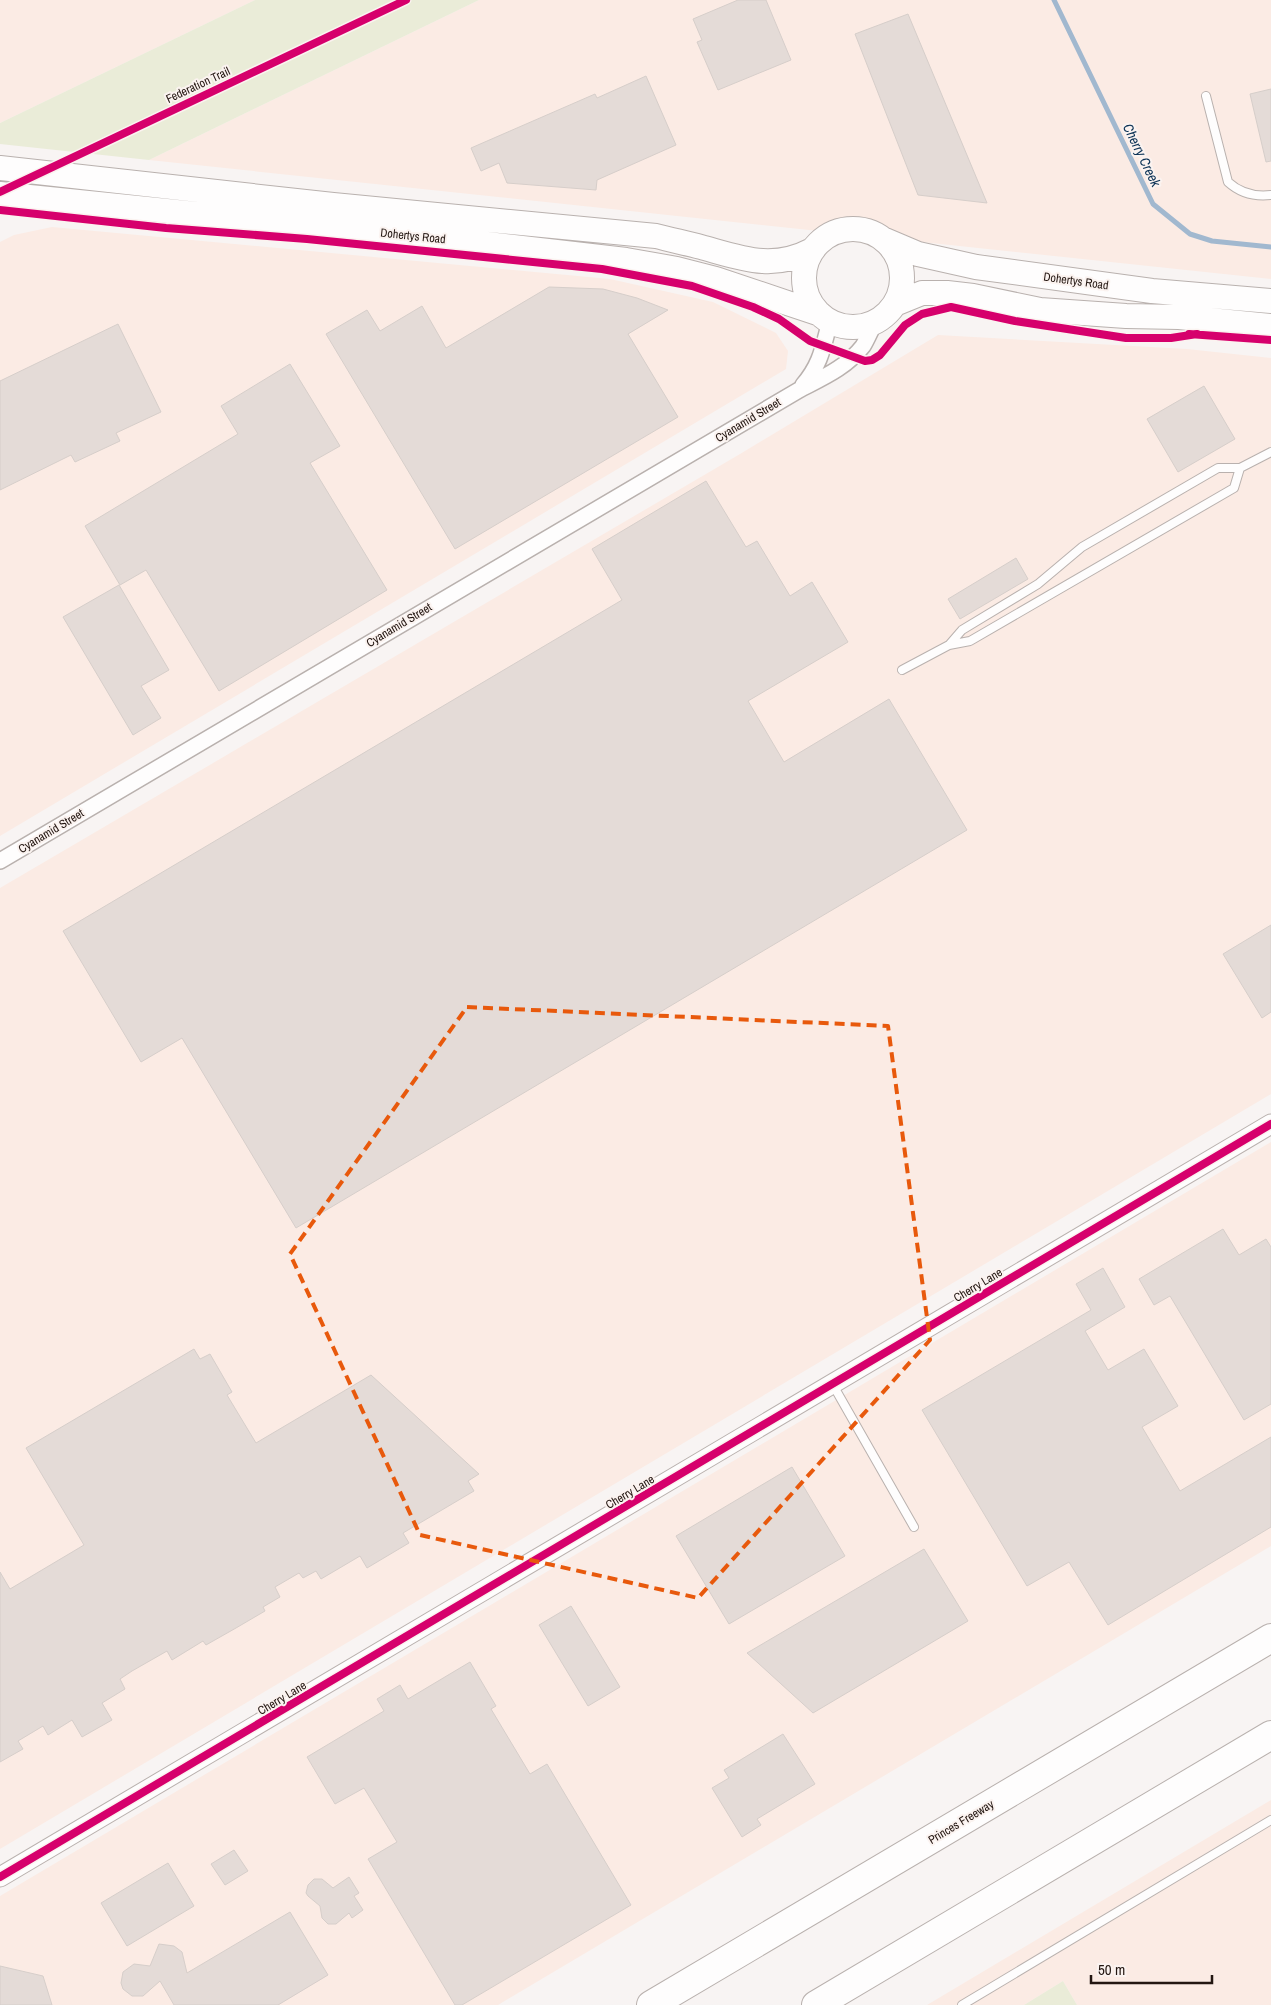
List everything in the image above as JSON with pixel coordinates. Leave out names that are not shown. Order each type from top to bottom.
[{"type":"highway","name":"Princes Freeway","points":[[651,2005],[1271,1638]]},
{"type":"highway","points":[[816,2005],[1271,1735]]},
{"type":"main road","name":"Dohertys Road","points":[[0,168],[333,205],[656,236],[738,258],[770,262],[798,257],[812,250]]},
{"type":"main road","name":"Dohertys Road","points":[[0,194],[435,238],[626,260],[678,269],[716,279],[825,317]]},
{"type":"main road","points":[[846,229],[860,229],[873,232],[885,240],[894,250],[901,270],[900,291],[894,304],[886,314],[876,321],[861,326],[845,326],[825,317],[811,303],[805,290],[805,270],[812,250],[821,240],[833,233],[846,229]]},
{"type":"main road","name":"Dohertys Road","points":[[885,240],[918,254],[976,267],[1152,291],[1271,301]]},
{"type":"main road","points":[[894,304],[922,294],[947,293],[973,296],[1040,310],[1126,316],[1179,317],[1271,326]]},
{"type":"street","name":"Cyanamid Street","points":[[799,390],[814,372],[820,359],[825,317]]},
{"type":"street","name":"Cyanamid Street","points":[[0,861],[799,390],[833,373],[849,361],[863,345],[876,321]]},
{"type":"street","name":"Cherry Lane","points":[[0,1877],[1271,1124]]},
{"type":"lane","points":[[1206,96],[1228,182],[1237,190],[1248,194],[1271,195]]},
{"type":"lane","points":[[949,645],[962,630],[1038,584],[1082,547],[1218,468],[1240,468],[1271,452]]},
{"type":"lane","points":[[902,670],[949,645],[970,641],[1234,488],[1240,468]]},
{"type":"lane","points":[[833,1384],[914,1527]]},
{"type":"lane","points":[[962,2005],[1271,1820]]},
{"type":"highlighted area","points":[[467,1007],[888,1026],[930,1340],[698,1598],[420,1535],[290,1254]]},
{"type":"shaded area","points":[[0,0],[255,0],[0,123]]},
{"type":"shaded area","points":[[479,0],[1271,0],[1271,279],[149,160]]},
{"type":"shaded area","points":[[52,227],[610,279],[713,302],[776,333],[788,351],[786,369],[0,836],[0,242],[14,235]]},
{"type":"shaded area","points":[[938,335],[1187,349],[1271,358],[1271,1094],[0,1849],[0,888],[740,454]]},
{"type":"shaded area","points":[[1271,1142],[1271,1546],[498,2005],[0,2005],[0,1896]]},
{"type":"shaded area","points":[[1271,1800],[1271,2005],[1077,2005],[1063,1981],[1024,2005],[927,2005]]},
{"type":"green space","points":[[255,0],[479,0],[149,160],[0,144],[0,123]]},
{"type":"green space","points":[[1063,1981],[1077,2005],[1024,2005]]},
{"type":"building","points":[[738,0],[766,0],[791,60],[718,90],[697,42],[702,40],[693,19]]},
{"type":"building","points":[[908,14],[987,203],[918,195],[855,34]]},
{"type":"building","points":[[646,76],[676,145],[597,180],[596,190],[507,183],[499,163],[481,171],[471,148],[595,94],[597,98]]},
{"type":"building","points":[[1271,89],[1271,161],[1266,162],[1250,94]]},
{"type":"building","points":[[549,287],[603,289],[637,298],[668,310],[628,334],[678,417],[455,549],[326,334],[367,310],[380,331],[422,306],[446,348]]},
{"type":"building","points":[[118,324],[161,412],[116,433],[120,441],[75,462],[71,455],[0,490],[0,381]]},
{"type":"building","points":[[290,364],[340,446],[310,463],[387,590],[219,691],[146,570],[120,585],[85,526],[238,434],[221,406]]},
{"type":"building","points":[[1204,386],[1235,439],[1178,472],[1147,419]]},
{"type":"building","points":[[706,481],[746,547],[757,541],[790,596],[812,582],[848,642],[748,701],[784,762],[889,699],[967,830],[296,1228],[182,1038],[141,1062],[63,931],[622,600],[592,549]]},
{"type":"building","points":[[1016,558],[1028,579],[960,619],[948,599]]},
{"type":"building","points":[[119,585],[169,670],[141,686],[161,718],[133,735],[63,617]]},
{"type":"building","points":[[1271,925],[1271,1012],[1262,1018],[1223,954]]},
{"type":"building","points":[[1223,1229],[1239,1255],[1266,1239],[1271,1247],[1271,1404],[1244,1420],[1170,1296],[1154,1305],[1139,1279]]},
{"type":"building","points":[[1103,1268],[1125,1307],[1085,1331],[1108,1370],[1144,1349],[1178,1406],[1142,1427],[1180,1491],[1271,1437],[1271,1527],[1108,1625],[1069,1562],[1027,1586],[922,1410],[1091,1310],[1076,1284]]},
{"type":"building","points":[[194,1349],[200,1359],[210,1354],[232,1392],[227,1395],[256,1443],[371,1375],[479,1474],[468,1481],[474,1491],[403,1533],[409,1543],[367,1568],[360,1556],[321,1579],[316,1571],[303,1578],[299,1573],[275,1587],[280,1597],[263,1607],[265,1611],[206,1645],[203,1641],[172,1660],[167,1651],[132,1671],[120,1679],[125,1689],[102,1703],[112,1720],[82,1737],[72,1720],[48,1735],[43,1726],[18,1741],[23,1749],[0,1762],[0,1572],[10,1589],[84,1545],[26,1448]]},
{"type":"building","points":[[792,1467],[845,1556],[729,1624],[676,1536]]},
{"type":"building","points":[[924,1549],[968,1621],[813,1713],[747,1653]]},
{"type":"building","points":[[571,1606],[620,1687],[588,1706],[539,1625]]},
{"type":"building","points":[[470,1662],[496,1706],[491,1709],[530,1774],[547,1764],[631,1905],[462,2005],[455,2005],[368,1859],[397,1842],[364,1788],[335,1804],[307,1757],[384,1711],[377,1699],[400,1685],[408,1699]]},
{"type":"building","points":[[783,1734],[815,1784],[757,1819],[761,1825],[742,1837],[712,1788],[729,1778],[724,1770]]},
{"type":"building","points":[[234,1850],[248,1871],[225,1885],[211,1864]]},
{"type":"building","points":[[168,1863],[194,1906],[127,1946],[101,1903]]},
{"type":"building","points":[[349,1877],[359,1893],[354,1896],[363,1910],[352,1918],[349,1913],[336,1924],[328,1924],[322,1918],[320,1906],[306,1893],[308,1885],[314,1879],[322,1879],[333,1888]]},
{"type":"building","points":[[290,1912],[328,1975],[278,2005],[174,2005],[160,1981],[143,1996],[132,1996],[123,1989],[121,1983],[123,1972],[134,1964],[150,1966],[159,1944],[174,1946],[182,1952],[187,1973]]},
{"type":"building","points":[[0,1966],[43,1976],[52,2005],[0,2005]]},
{"type":"waterway","name":"Cherry Creek","points":[[1054,0],[1153,204],[1190,234],[1212,241],[1271,247]]},
{"type":"cycle path","name":"Federation Trail","points":[[0,192],[406,0]]},
{"type":"cycle path","points":[[0,210],[166,228],[307,239],[602,269],[692,286],[753,307],[779,319],[810,341],[865,361],[872,360],[880,355],[905,325],[922,314],[951,307],[1015,321],[1126,338],[1171,338],[1197,334]]},
{"type":"cycle path","points":[[1189,334],[1271,340]]},
{"type":"cycle path","points":[[0,1877],[1271,1124]]}]
